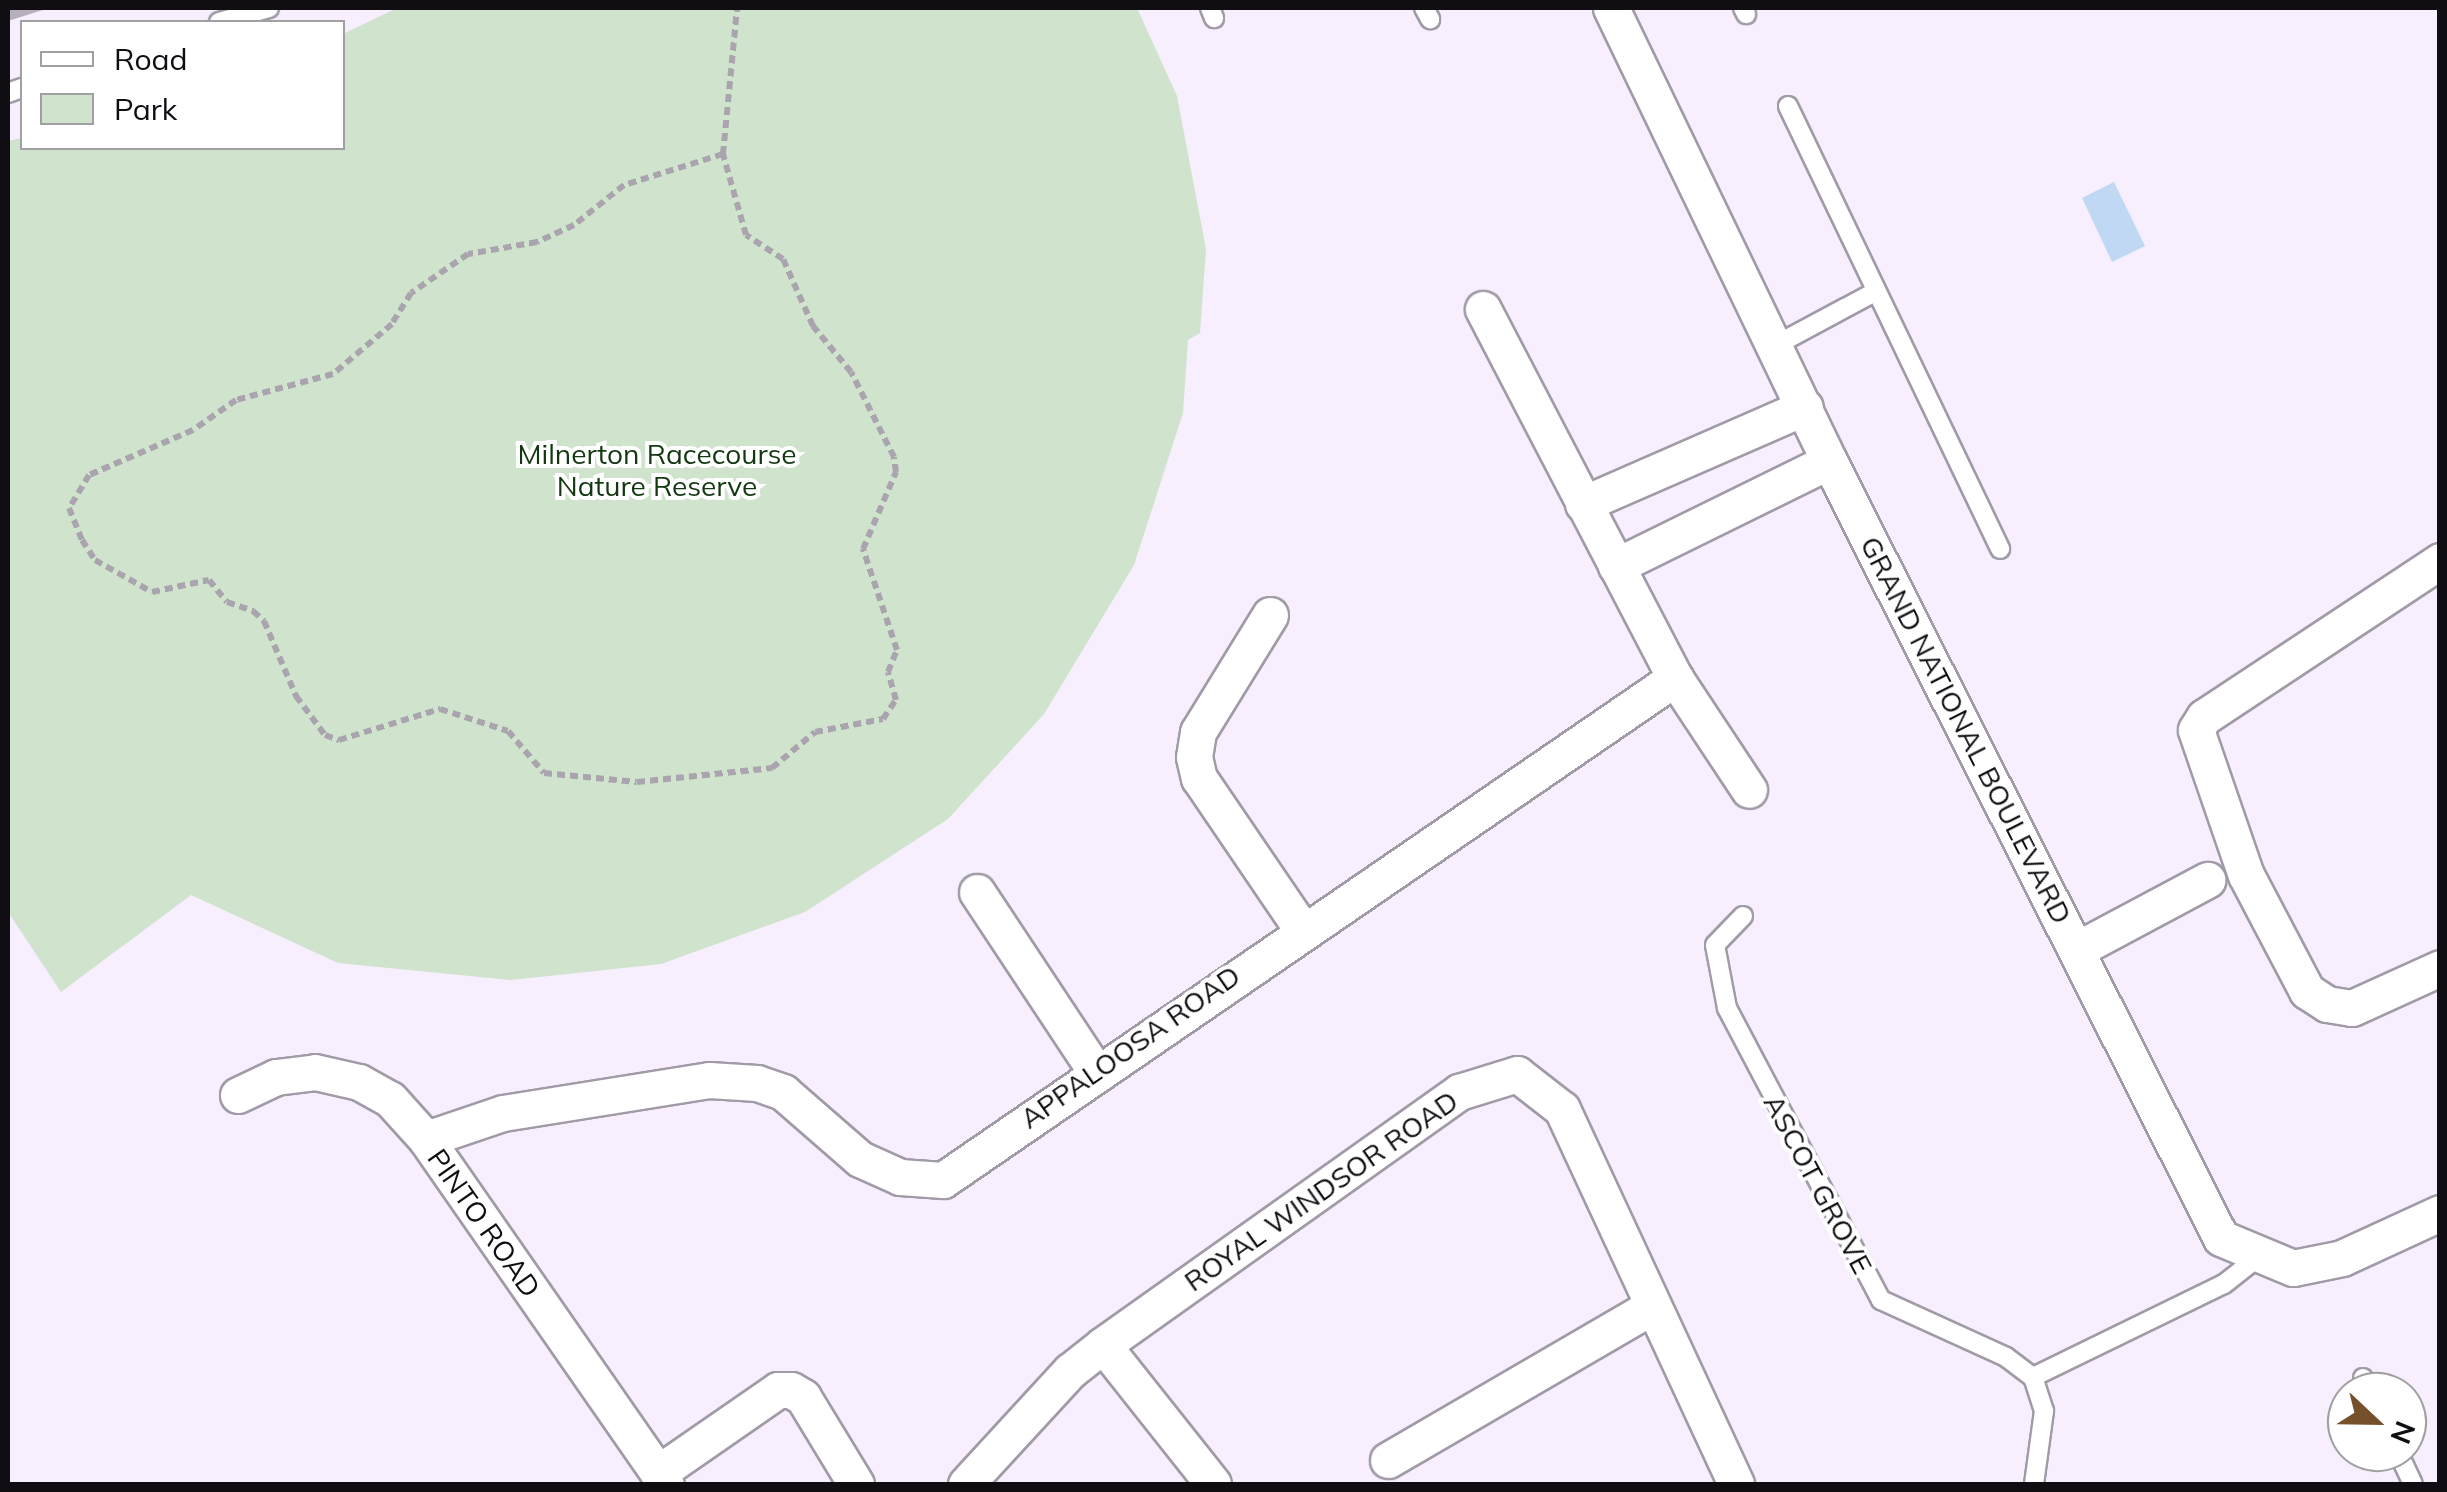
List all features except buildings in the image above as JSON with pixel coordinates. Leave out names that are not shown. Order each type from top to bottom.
[{"type":"street","name":"GRAND NATIONAL BOULEVARD","points":[[1611,8],[1829,460],[2198,1202],[2221,1238],[2257,1258],[2293,1268],[2342,1258],[2440,1213]]},
{"type":"street","points":[[1483,308],[1675,678],[1749,790]]},
{"type":"street","points":[[1582,504],[1805,407]]},
{"type":"street","points":[[1616,566],[1829,460]]},
{"type":"street","points":[[2440,561],[2204,717],[2197,747],[2246,875],[2307,991],[2327,1004],[2352,1008],[2440,968]]},
{"type":"street","points":[[1270,615],[1198,732],[1194,757],[1199,778],[1302,928]]},
{"type":"street","name":"APPALOOSA ROAD","points":[[426,1139],[502,1113],[709,1080],[757,1083],[783,1092],[860,1159],[922,1182],[942,1180],[1302,928],[1675,678]]},
{"type":"street","points":[[2076,950],[2207,880]]},
{"type":"street","points":[[978,892],[1095,1070]]},
{"type":"street","name":"PINTO ROAD","points":[[238,1095],[276,1077],[315,1072],[359,1082],[390,1099],[426,1139],[662,1479]]},
{"type":"street","name":"ROYAL WINDSOR ROAD","points":[[966,1484],[1070,1371],[1104,1345],[1459,1092],[1518,1074],[1562,1109],[1736,1484]]},
{"type":"street","points":[[1388,1460],[1651,1307]]},
{"type":"street","points":[[1104,1345],[1213,1484]]},
{"type":"street","points":[[662,1479],[778,1390],[791,1390],[802,1397],[856,1484]]},
{"type":"lane","points":[[226,20],[269,8]]},
{"type":"lane","points":[[1788,106],[2000,549]]},
{"type":"lane","points":[[1776,346],[1875,292]]},
{"type":"lane","points":[[2207,880],[2246,875]]},
{"type":"lane","name":"ASCOT GROVE","points":[[1743,916],[1715,945],[1727,1008],[1864,1274],[1881,1300],[2006,1356],[2033,1378]]},
{"type":"lane","points":[[2034,1484],[2044,1411],[2033,1378],[2224,1284],[2257,1258]]},
{"type":"path","points":[[723,154],[624,185],[574,225],[537,242],[468,254],[411,293],[392,324],[333,374],[236,400],[193,430],[89,475],[69,508],[82,540],[95,560],[152,592],[209,580],[227,602],[253,611],[264,621],[296,696],[325,736],[340,740],[440,708],[508,731],[544,773],[637,782],[772,768],[815,732],[883,719],[896,700],[888,672],[897,650],[863,549],[896,472],[894,457],[851,372],[814,326],[783,258],[746,235],[723,154],[737,8]]},
{"type":"green space","name":"Milnerton Racecourse Nature Reserve","points":[[397,8],[1137,8],[1177,96],[1206,249],[1200,333],[1188,340],[1183,413],[1134,565],[1044,714],[948,819],[805,912],[661,964],[511,980],[338,963],[191,895],[61,992],[8,912],[8,141],[20,138],[20,150],[345,150],[345,33]]},
{"type":"water","points":[[2114,182],[2145,246],[2112,262],[2082,198]]}]
